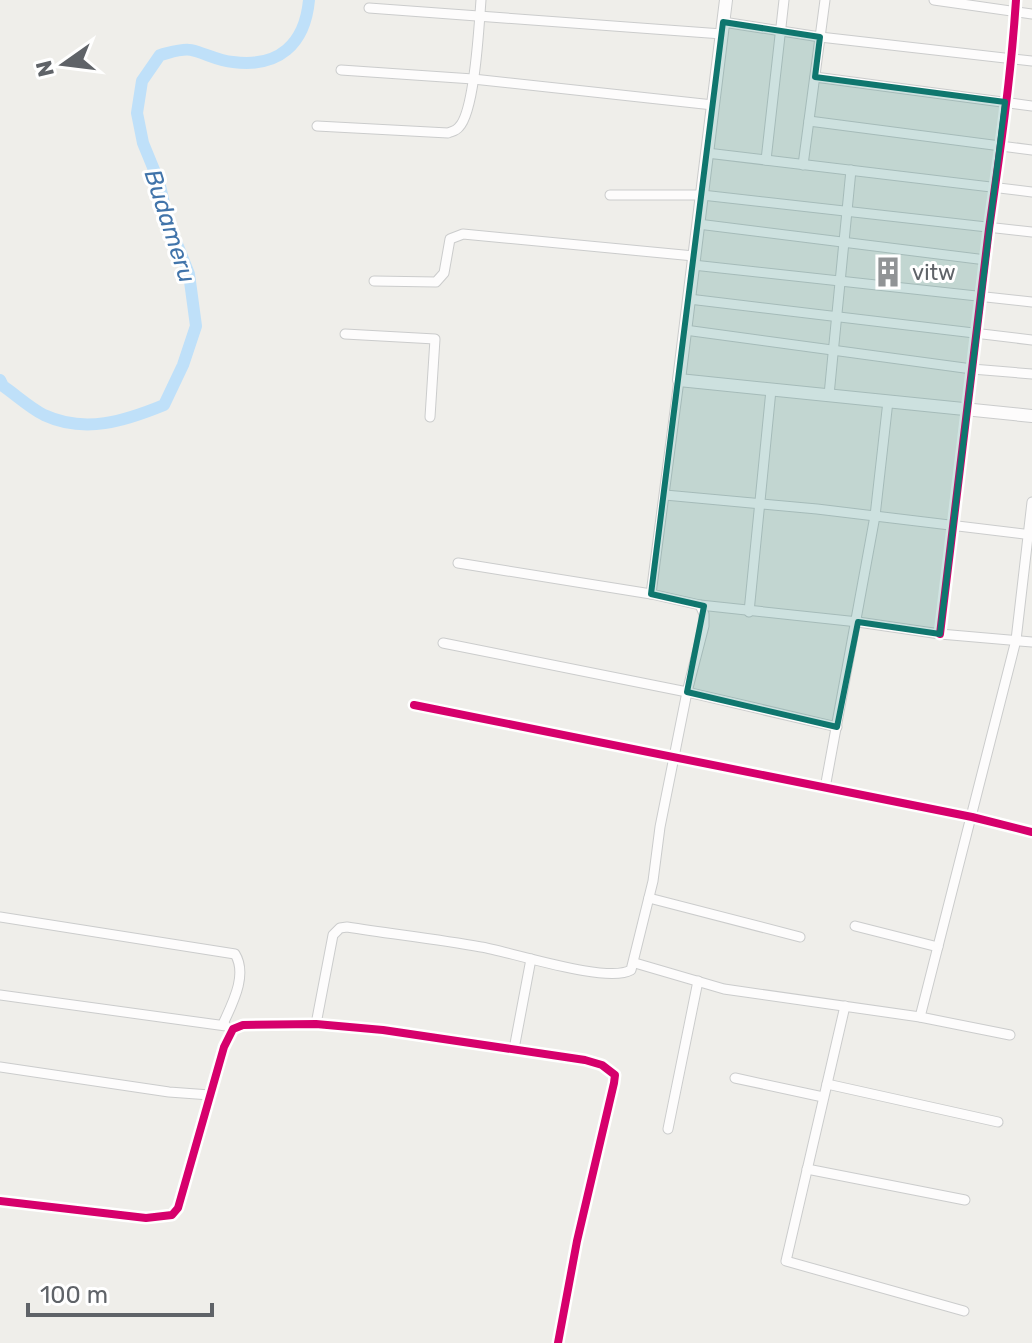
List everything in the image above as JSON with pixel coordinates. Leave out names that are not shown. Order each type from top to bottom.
[{"type":"street","points":[[317,126],[454,131],[465,118],[473,79],[481,0]]},
{"type":"street","points":[[651,594],[726,0]]},
{"type":"street","points":[[766,160],[784,0]]},
{"type":"street","points":[[803,165],[825,0]]},
{"type":"street","points":[[934,0],[1032,14]]},
{"type":"street","points":[[940,634],[1002,147],[1016,0]]},
{"type":"street","points":[[369,8],[780,30],[1032,61]]},
{"type":"street","points":[[341,70],[473,79],[713,105]]},
{"type":"street","points":[[815,77],[1032,106]]},
{"type":"street","points":[[809,121],[1032,150]]},
{"type":"street","points":[[707,153],[1032,192]]},
{"type":"street","points":[[829,395],[851,170]]},
{"type":"street","points":[[610,195],[702,195],[1032,232]]},
{"type":"street","points":[[698,224],[986,260]]},
{"type":"street","points":[[374,281],[436,282],[444,273],[450,239],[463,234],[1032,302]]},
{"type":"street","points":[[689,299],[1032,340]]},
{"type":"street","points":[[685,330],[972,369],[1032,374]]},
{"type":"street","points":[[345,334],[435,339],[430,417]]},
{"type":"street","points":[[679,380],[1032,416]]},
{"type":"street","points":[[749,612],[771,390]]},
{"type":"street","points":[[825,788],[858,622],[875,516],[888,401]]},
{"type":"street","points":[[665,495],[1030,535]]},
{"type":"street","points":[[920,1017],[1016,640],[1028,567],[1032,502]]},
{"type":"street","points":[[458,563],[749,612],[1032,642]]},
{"type":"street","points":[[1021,600],[1032,601]]},
{"type":"street","points":[[316,1024],[333,935],[340,928],[483,947],[614,974],[631,970],[649,898],[687,692],[704,626],[700,605]]},
{"type":"street","points":[[443,643],[687,692],[837,727]]},
{"type":"street","points":[[414,705],[972,817],[1032,832]]},
{"type":"street","points":[[649,898],[800,937]]},
{"type":"street","points":[[0,917],[235,954],[239,980],[178,1208],[172,1215],[146,1218],[0,1201]]},
{"type":"street","points":[[855,926],[938,947]]},
{"type":"street","points":[[514,1049],[531,959]]},
{"type":"street","points":[[635,963],[724,989],[920,1017],[1010,1035]]},
{"type":"street","points":[[668,1129],[698,981]]},
{"type":"street","points":[[0,995],[228,1027],[316,1024],[383,1030],[602,1065],[615,1075],[577,1241],[558,1343]]},
{"type":"street","points":[[845,1006],[786,1261],[964,1311]]},
{"type":"street","points":[[0,1067],[169,1092],[210,1095]]},
{"type":"street","points":[[735,1078],[823,1097]]},
{"type":"street","points":[[827,1084],[998,1122]]},
{"type":"street","points":[[807,1169],[965,1200]]},
{"type":"highlighted area","points":[[723,22],[820,37],[815,77],[1005,102],[940,634],[858,622],[837,727],[687,692],[704,606],[651,594]]},
{"type":"waterway","name":"Budameru","points":[[0,380],[3,386],[44,415],[75,424],[120,420],[164,405],[183,365],[196,326],[189,274],[143,143],[137,113],[142,81],[160,55],[180,50],[191,50],[233,62],[249,63],[276,57],[287,50],[302,29],[309,0]]},
{"type":"cycle path","points":[[940,634],[1005,115],[1016,0]]},
{"type":"cycle path","points":[[414,705],[972,817],[1032,832]]},
{"type":"cycle path","points":[[0,1201],[146,1218],[172,1215],[178,1208],[224,1047],[233,1029],[243,1025],[316,1024],[383,1030],[585,1060],[602,1065],[615,1075],[577,1241],[558,1343]]},
{"type":"place","name":"vitw","points":[[888,272]]}]
